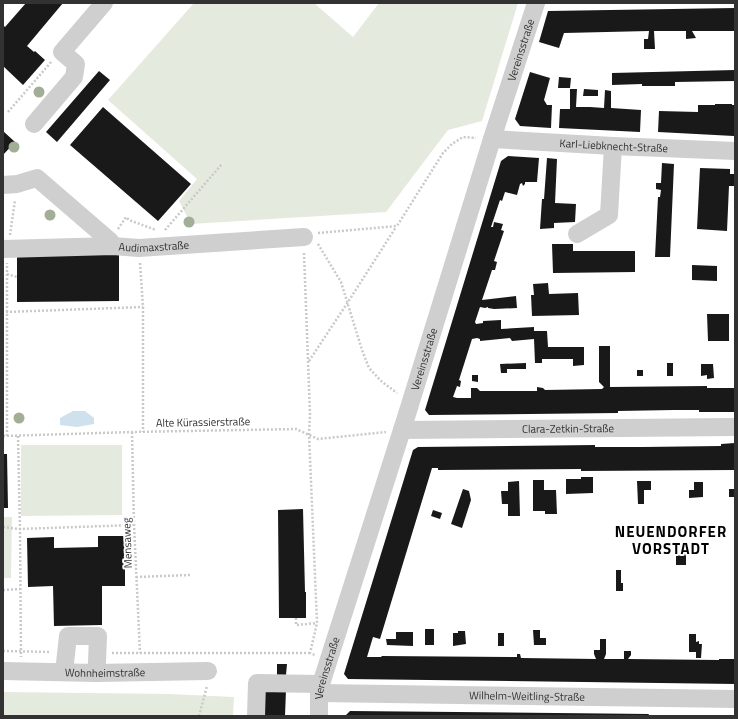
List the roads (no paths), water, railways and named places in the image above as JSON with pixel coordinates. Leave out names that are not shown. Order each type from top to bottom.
[{"type":"street","points":[[34,124],[74,77],[76,64],[62,52],[104,3]]},
{"type":"street","name":"Vereinsstraße","points":[[319,716],[320,689],[536,3]]},
{"type":"street","name":"Karl-Liebknecht-Straße","points":[[492,139],[735,152]]},
{"type":"street","points":[[577,234],[609,215],[613,146]]},
{"type":"street","points":[[10,185],[33,171],[110,241],[113,246]]},
{"type":"street","name":"Audimaxstraße","points":[[5,249],[113,246],[139,248],[164,240],[308,235]]},
{"type":"street","name":"Clara-Zetkin-Straße","points":[[402,430],[735,427]]},
{"type":"street","points":[[64,672],[68,636],[98,636],[96,673]]},
{"type":"street","name":"Wohnheimstraße","points":[[12,671],[96,673],[208,671]]},
{"type":"street","name":"Wilhelm-Weitling-Straße","points":[[256,716],[257,683],[320,689],[735,699]]},
{"type":"water","points":[[73,411],[85,411],[94,418],[94,424],[77,427],[60,425],[60,418]]},
{"type":"district","name":"NEUENDORFER VORSTADT","points":[[671,540]]}]
